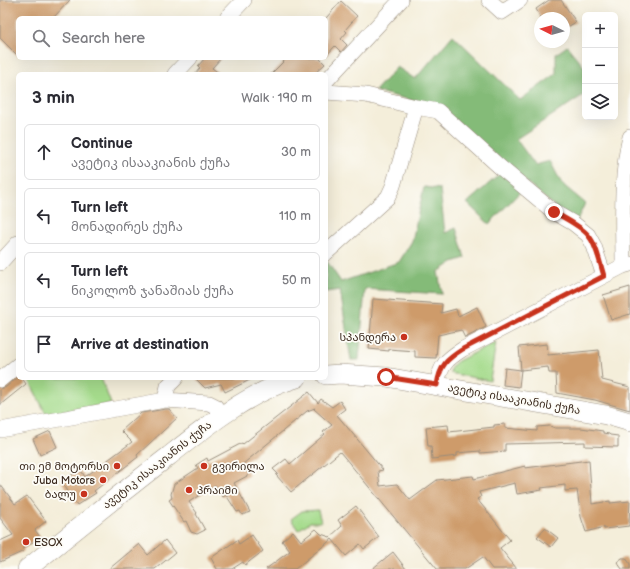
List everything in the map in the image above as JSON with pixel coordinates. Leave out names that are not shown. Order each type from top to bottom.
[{"type":"main road","name":"ავეტიკ ისააკიანის ქუჩა","points":[[328,375],[340,374],[386,377],[606,416],[630,422]]},
{"type":"main road","name":"ავეტიკ ისააკიანის ქუჩა","points":[[27,569],[142,476],[222,415],[278,384],[291,380]]},
{"type":"street","points":[[229,16],[244,0]]},
{"type":"street","points":[[328,79],[401,0]]},
{"type":"street","points":[[489,0],[502,12],[520,0]]},
{"type":"street","points":[[177,72],[188,60]]},
{"type":"street","points":[[328,92],[366,95],[438,111],[500,167],[554,212],[573,223],[588,235],[594,246],[604,276]]},
{"type":"street","points":[[328,252],[388,197],[393,186],[416,107]]},
{"type":"street","points":[[437,385],[439,373],[449,358],[463,349],[626,265],[623,195],[630,137]]},
{"type":"street","points":[[0,263],[16,245]]},
{"type":"street","points":[[0,380],[16,367]]},
{"type":"street","points":[[165,400],[168,386],[174,380]]},
{"type":"street","points":[[0,430],[165,400],[209,404],[215,406],[222,415]]},
{"type":"green space","points":[[453,35],[520,100],[556,74],[556,54],[564,48],[569,48],[582,64],[582,96],[516,139],[535,165],[550,161],[562,184],[585,203],[577,221],[555,207],[442,108],[375,91],[397,67],[415,79]]},
{"type":"green space","points":[[502,172],[523,189],[489,224],[467,203]]},
{"type":"green space","points":[[424,187],[440,189],[445,233],[456,228],[465,258],[453,262],[438,272],[442,294],[365,289],[359,360],[351,360],[340,290],[328,292],[328,263],[341,282],[399,262],[412,241]]},
{"type":"green space","points":[[496,342],[490,381],[450,373],[452,366],[458,361]]},
{"type":"green space","points":[[29,380],[102,380],[111,404],[46,414]]},
{"type":"green space","points":[[318,510],[321,522],[310,522],[298,530],[291,519],[302,511]]},
{"type":"building","points":[[0,0],[70,0],[55,16],[16,16],[16,54],[0,38]]},
{"type":"building","points":[[549,0],[561,0],[569,12],[538,12],[536,9]]},
{"type":"building","points":[[341,1],[357,16],[345,30],[347,32],[341,39],[347,45],[341,52],[335,46],[328,54],[328,16]]},
{"type":"building","points":[[570,13],[576,22],[570,26]]},
{"type":"building","points":[[203,60],[219,60],[212,68],[217,72],[197,72],[200,68],[198,66]]},
{"type":"building","points":[[285,60],[321,60],[325,64],[316,72],[273,72]]},
{"type":"building","points":[[630,287],[630,314],[611,320],[603,295]]},
{"type":"building","points":[[373,299],[442,304],[441,313],[456,309],[458,316],[477,307],[486,327],[465,338],[461,330],[438,335],[436,358],[415,357],[415,351],[369,349]]},
{"type":"building","points":[[547,344],[548,355],[599,350],[602,380],[630,387],[630,410],[595,400],[557,393],[556,373],[549,373],[548,367],[521,370],[519,347]]},
{"type":"building","points":[[505,368],[521,370],[519,387],[503,385]]},
{"type":"building","points":[[16,379],[16,380],[23,380],[26,384],[0,405],[0,389],[6,387]]},
{"type":"building","points":[[197,380],[250,380],[225,392],[221,384],[205,388]]},
{"type":"building","points":[[309,392],[318,403],[321,399],[332,407],[340,401],[345,409],[337,415],[383,470],[378,471],[380,486],[397,484],[410,500],[437,480],[473,476],[474,479],[525,466],[525,468],[589,460],[592,504],[610,501],[610,503],[630,501],[629,526],[604,529],[604,527],[586,532],[581,517],[577,490],[565,491],[565,485],[541,488],[542,490],[517,494],[515,483],[479,492],[481,497],[477,499],[510,540],[500,548],[517,569],[492,569],[483,557],[465,569],[437,569],[340,452],[291,492],[276,475],[278,474],[273,469],[286,459],[290,464],[325,434],[323,432],[332,425],[314,409],[315,408],[307,411],[243,464],[249,475],[234,483],[250,512],[242,515],[240,511],[237,512],[226,495],[223,497],[215,485],[189,502],[197,513],[196,514],[205,530],[197,534],[191,532],[186,521],[184,522],[169,500],[172,498],[171,494],[174,484],[198,468],[196,465],[207,458],[208,461],[242,443],[243,444]]},
{"type":"building","points":[[169,409],[177,418],[137,455],[138,457],[94,491],[96,493],[77,505],[62,482],[80,469],[85,477],[132,442],[121,431],[141,413]]},
{"type":"building","points":[[505,424],[505,428],[537,431],[537,427],[550,426],[555,428],[581,428],[603,431],[603,433],[618,436],[618,447],[585,446],[585,442],[505,444],[505,451],[457,453],[457,456],[432,459],[431,446],[428,446],[426,427],[448,425],[449,432],[494,427],[494,425]]},
{"type":"building","points":[[50,431],[57,447],[40,455],[33,439]]},
{"type":"building","points":[[0,484],[15,504],[27,496],[46,521],[35,530],[40,537],[23,549],[24,551],[0,562],[0,541],[13,535],[0,518]]},
{"type":"building","points":[[356,506],[379,537],[364,549],[360,544],[346,556],[332,539],[295,569],[266,569],[290,551],[282,541],[293,531],[301,541],[316,529],[321,534],[330,537],[342,526],[338,520]]},
{"type":"building","points":[[545,528],[558,538],[551,547],[537,537]]},
{"type":"building","points":[[252,535],[263,551],[245,565],[243,562],[232,569],[217,569],[211,558],[237,540],[239,544]]},
{"type":"building","points":[[165,540],[175,553],[155,569],[109,569],[139,544],[148,555]]},
{"type":"building","points":[[393,552],[406,569],[372,569]]},
{"type":"building","points":[[622,558],[626,558],[630,564],[630,569],[622,569],[617,562]]},
{"type":"place","name":"სპანდერა","points":[[404,337]]},
{"type":"place","name":"თი ემ მოტორსი","points":[[117,466]]},
{"type":"place","name":"გვირილა","points":[[204,466]]},
{"type":"place","name":"Juba Motors","points":[[103,480]]},
{"type":"place","name":"პრაიმი","points":[[189,490]]},
{"type":"place","name":"ბალუ","points":[[84,494]]},
{"type":"place","name":"ESOX","points":[[26,542]]},
{"type":"route","points":[[386,377],[437,385],[439,373],[449,358],[463,349],[512,325],[604,276],[594,246],[588,235],[573,223],[554,212]]}]
